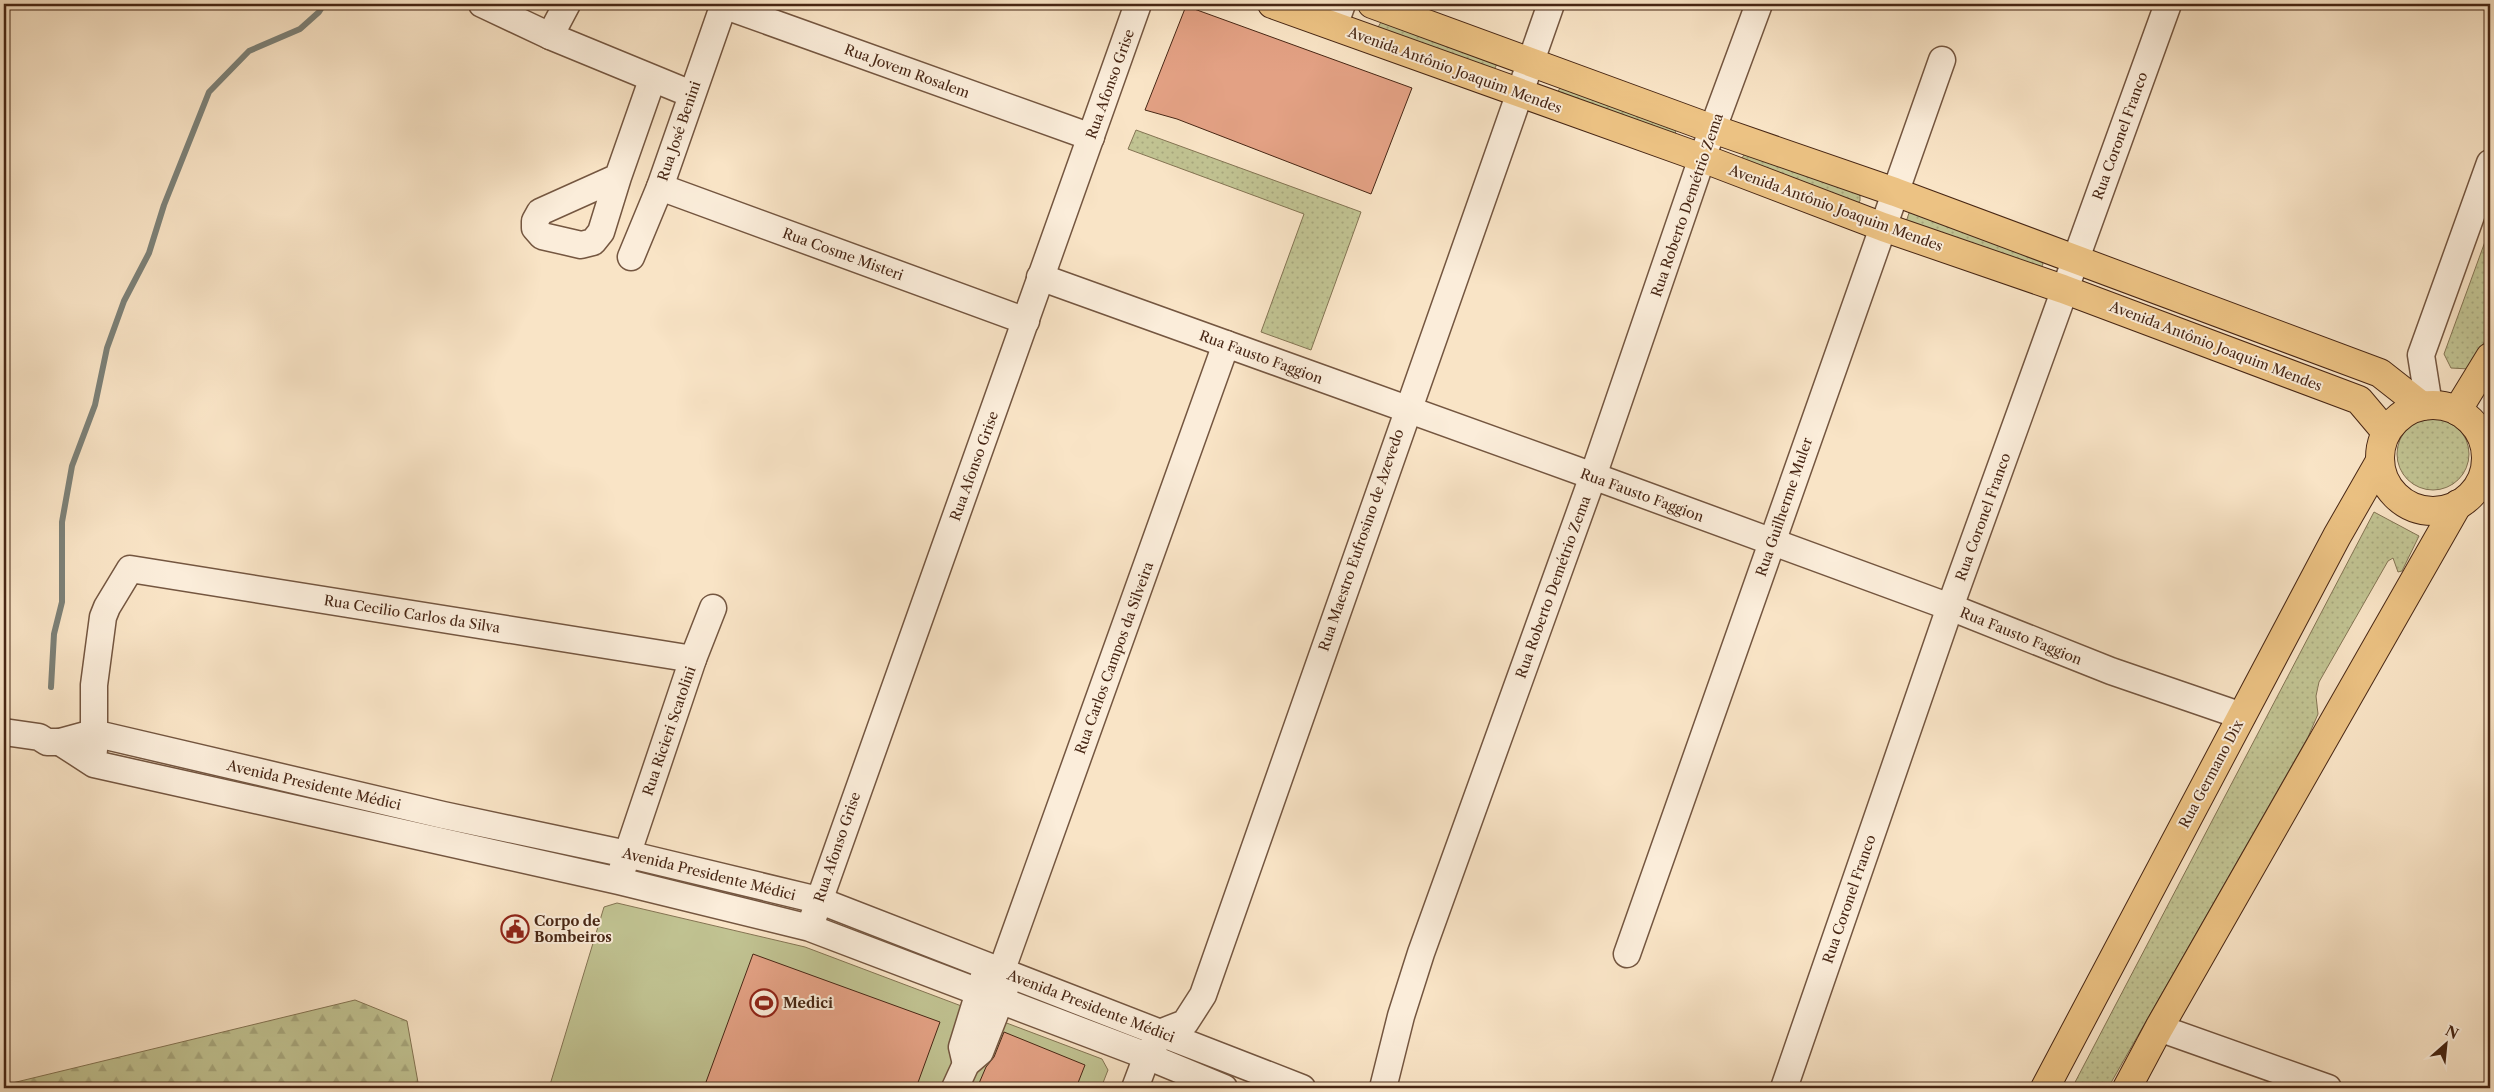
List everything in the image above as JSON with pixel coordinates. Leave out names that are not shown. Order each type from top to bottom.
[{"type":"main road","name":"Avenida Antônio Joaquim Mendes","points":[[1272,4],[1338,15],[1520,94],[1702,158],[1883,227],[2063,289],[2360,400],[2386,432]]},
{"type":"main road","points":[[1372,4],[1713,130],[1895,192],[2380,373],[2425,405]]},
{"type":"main road","points":[[2128,1088],[2159,1028],[2458,504],[2477,487],[2490,356]]},
{"type":"main road","points":[[2458,504],[2441,510],[2424,510],[2407,504],[2394,493],[2384,478],[2380,462],[2381,446],[2386,432],[2395,420],[2407,411],[2425,405],[2443,406],[2481,438]]},
{"type":"main road","name":"Rua Germano Dix","points":[[2045,1088],[2338,536],[2380,462]]},
{"type":"street","points":[[482,4],[652,80],[691,94]]},
{"type":"street","points":[[550,36],[567,4]]},
{"type":"street","name":"Rua Afonso Grise","points":[[810,928],[818,900],[1138,4]]},
{"type":"street","name":"Rua Maestro Eufrosino de Azevedo","points":[[1162,1032],[1186,1023],[1203,994],[1551,4]]},
{"type":"street","name":"Rua Roberto Demétrio Zema","points":[[1383,1088],[1400,1016],[1421,954],[1593,476],[1702,158],[1759,4]]},
{"type":"street","name":"Rua Coronel Franco","points":[[1784,1088],[1950,607],[2063,289],[2076,259],[2168,4]]},
{"type":"street","name":"Rua Jovem Rosalem","points":[[724,5],[1091,137]]},
{"type":"street","name":"Rua José Benini","points":[[631,257],[660,187],[691,94],[724,5]]},
{"type":"street","name":"Rua Guilherme Muler","points":[[1628,954],[1942,60]]},
{"type":"street","points":[[618,177],[652,80]]},
{"type":"street","points":[[2425,405],[2421,355],[2490,163]]},
{"type":"street","name":"Rua Cosme Misteri","points":[[660,187],[1026,321]]},
{"type":"street","name":"Rua Fausto Faggion","points":[[1040,277],[1593,476],[1771,543],[1950,607],[2111,671],[2242,716]]},
{"type":"street","name":"Rua Carlos Campos da Silveira","points":[[955,1088],[966,1064],[962,1047],[990,996],[1000,971],[1226,344]]},
{"type":"street","name":"Rua Cecilio Carlos da Silva","points":[[93,733],[94,685],[103,617],[130,569],[693,659]]},
{"type":"street","name":"Rua Ricieri Scatolini","points":[[619,881],[693,659],[713,608]]},
{"type":"street","points":[[7,733],[50,740],[93,733],[94,764]]},
{"type":"street","name":"Avenida Presidente Médici","points":[[93,733],[443,815],[627,854],[818,900],[1162,1032],[1302,1088]]},
{"type":"street","points":[[50,740],[94,764]]},
{"type":"street","name":"Avenida Presidente Médici","points":[[94,764],[619,881],[810,928],[1146,1056],[1224,1088]]},
{"type":"street","points":[[438,842],[443,815]]},
{"type":"street","points":[[722,906],[730,879]]},
{"type":"street","points":[[2159,1028],[2328,1088]]},
{"type":"street","points":[[1136,1088],[1146,1056],[1162,1032]]},
{"type":"green space","points":[[1381,22],[1386,22],[1497,64],[1493,72],[1377,29]]},
{"type":"green space","points":[[1560,88],[1565,88],[1672,126],[1676,130],[1675,135],[1556,95]]},
{"type":"green space","points":[[1136,130],[1361,212],[1311,350],[1261,332],[1304,214],[1128,149]]},
{"type":"green space","points":[[1749,154],[1857,193],[1860,196],[1860,201],[1856,204],[1740,161],[1744,155]]},
{"type":"green space","points":[[1914,212],[2041,258],[2043,264],[2041,268],[1906,222],[1909,213]]},
{"type":"green space","points":[[2490,228],[2490,332],[2469,369],[2451,368],[2444,354]]},
{"type":"green space","points":[[2433,418],[2453,424],[2463,434],[2469,454],[2463,474],[2453,484],[2433,490],[2413,484],[2403,474],[2397,454],[2403,434],[2413,424]]},
{"type":"green space","points":[[2374,512],[2419,536],[2402,571],[2398,572],[2393,558],[2388,561],[2319,682],[2316,696],[2318,714],[2308,737],[2108,1088],[2072,1088]]},
{"type":"green space","name":"Medici","points":[[617,903],[805,947],[1102,1059],[1108,1070],[1101,1088],[549,1088],[604,907]]},
{"type":"green space","points":[[355,1000],[407,1021],[419,1088],[4,1088],[4,1085]]},
{"type":"building","points":[[1186,6],[1412,88],[1371,194],[1177,119],[1145,110]]},
{"type":"building","points":[[753,954],[940,1022],[916,1088],[723,1088],[706,1082]]},
{"type":"building","points":[[1004,1032],[1085,1065],[1076,1088],[977,1088],[986,1067],[994,1057]]},
{"type":"waterway","points":[[51,687],[54,634],[62,602],[62,522],[72,466],[95,405],[107,348],[124,301],[149,253],[164,205],[209,92],[249,51],[300,29],[319,12],[324,4]]},
{"type":"place","name":"Corpo de Bombeiros","points":[[515,929]]},
{"type":"place","name":"Medici","points":[[764,1003]]}]
